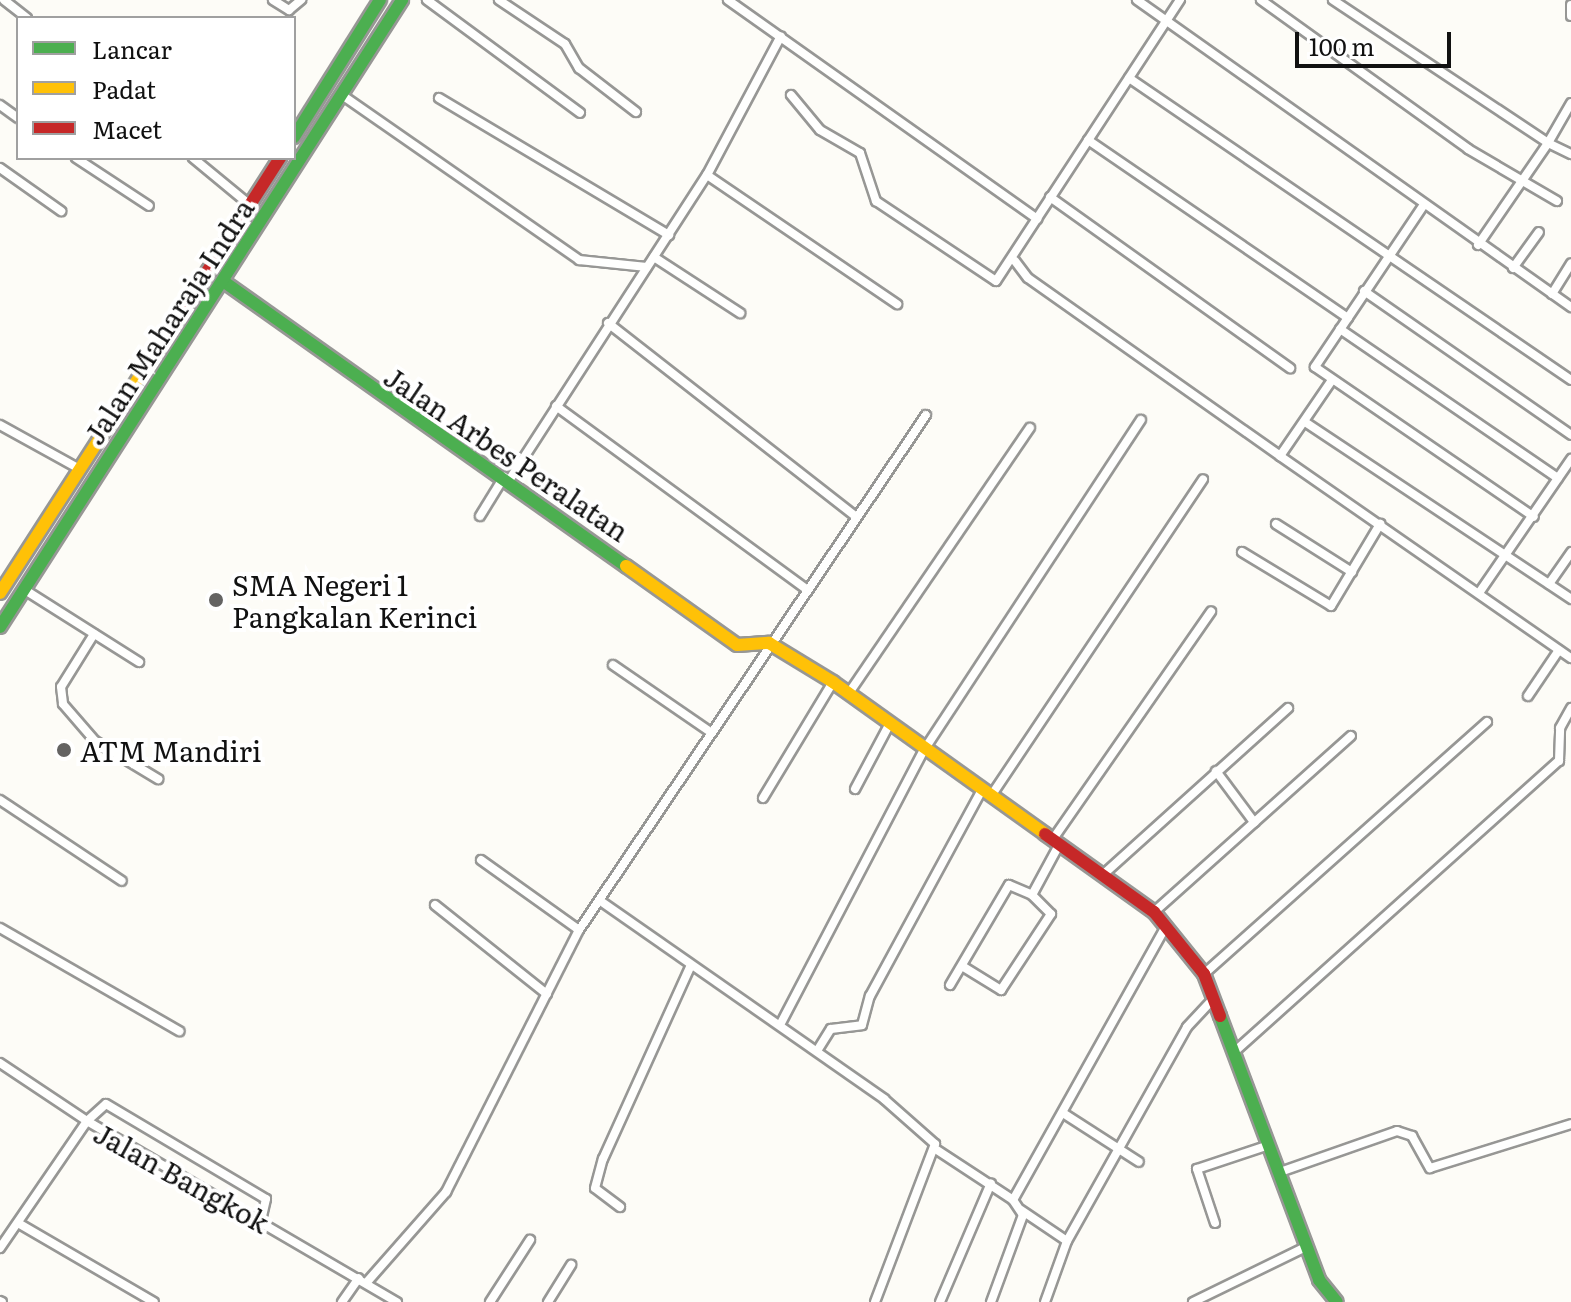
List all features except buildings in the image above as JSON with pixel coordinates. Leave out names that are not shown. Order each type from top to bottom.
[{"type":"main road","points":[[296,134],[380,0]]},
{"type":"main road","name":"Jalan Maharaja Indra","points":[[0,627],[402,0]]},
{"type":"main road","name":"Jalan Maharaja Indra","points":[[0,593],[279,160]]},
{"type":"main road","points":[[266,180],[280,191]]},
{"type":"main road","name":"Jalan Arbes Peralatan","points":[[223,281],[507,478],[737,645],[769,643]]},
{"type":"main road","points":[[769,643],[833,682],[924,750],[1106,872],[1154,912],[1204,974],[1319,1280],[1337,1302]]},
{"type":"street","points":[[4,0],[24,16]]},
{"type":"street","points":[[273,0],[289,10],[301,0]]},
{"type":"street","points":[[427,0],[580,113]]},
{"type":"street","points":[[499,0],[565,44],[579,68],[636,112]]},
{"type":"street","points":[[728,0],[1037,219]]},
{"type":"street","points":[[1137,0],[1478,245],[1571,307]]},
{"type":"street","points":[[791,95],[820,130],[860,153],[876,201],[993,280],[1015,261],[1050,197],[1180,0]]},
{"type":"street","points":[[1261,0],[1522,181],[1557,201]]},
{"type":"street","points":[[1333,0],[1548,143],[1571,154]]},
{"type":"street","points":[[1571,5],[1571,16]]},
{"type":"street","points":[[480,516],[707,175],[781,36]]},
{"type":"street","points":[[1129,78],[1385,258],[1571,380]]},
{"type":"street","points":[[342,95],[579,260],[647,267]]},
{"type":"street","points":[[439,98],[669,235]]},
{"type":"street","points":[[1478,245],[1548,143],[1571,103]]},
{"type":"street","points":[[1088,140],[1348,318]]},
{"type":"street","points":[[79,160],[149,206]]},
{"type":"street","points":[[195,160],[250,205]]},
{"type":"street","points":[[0,168],[61,211]]},
{"type":"street","points":[[707,175],[897,304]]},
{"type":"street","points":[[1050,197],[1290,368]]},
{"type":"street","points":[[1423,206],[1315,365],[1332,380],[1534,517]]},
{"type":"street","points":[[1513,268],[1539,232]]},
{"type":"street","points":[[654,257],[740,313]]},
{"type":"street","points":[[1015,261],[1028,278],[1571,658]]},
{"type":"street","points":[[1552,294],[1571,264]]},
{"type":"street","points":[[1364,291],[1571,435]]},
{"type":"street","points":[[608,323],[855,516]]},
{"type":"street","points":[[1340,329],[1558,478]]},
{"type":"street","points":[[1280,456],[1332,380]]},
{"type":"street","points":[[556,406],[806,589]]},
{"type":"street","points":[[342,1302],[446,1192],[579,930],[602,902],[709,731],[926,415]]},
{"type":"street","points":[[780,1025],[924,750],[1141,420]]},
{"type":"street","points":[[1305,422],[1571,599]]},
{"type":"street","points":[[0,425],[78,468]]},
{"type":"street","points":[[849,693],[1030,428]]},
{"type":"street","points":[[1479,593],[1571,459]]},
{"type":"street","points":[[817,1051],[831,1029],[862,1025],[870,996],[986,793],[1203,479]]},
{"type":"street","points":[[1276,524],[1352,572]]},
{"type":"street","points":[[1242,552],[1327,606],[1352,572],[1380,524]]},
{"type":"street","points":[[1549,584],[1571,552]]},
{"type":"street","points":[[24,589],[139,662]]},
{"type":"street","points":[[1032,895],[1056,841],[1211,612]]},
{"type":"street","points":[[94,634],[61,687],[63,704],[95,741],[158,779]]},
{"type":"street","points":[[1528,696],[1559,650]]},
{"type":"street","points":[[613,665],[709,731]]},
{"type":"street","points":[[763,798],[833,682]]},
{"type":"street","points":[[1106,872],[1288,708]]},
{"type":"street","points":[[1233,1053],[1559,761],[1560,728],[1571,708]]},
{"type":"street","points":[[1204,974],[1487,722]]},
{"type":"street","points":[[855,789],[889,725]]},
{"type":"street","points":[[1154,912],[1351,736]]},
{"type":"street","points":[[1216,771],[1254,822]]},
{"type":"street","points":[[0,800],[122,881]]},
{"type":"street","points":[[481,860],[579,930]]},
{"type":"street","points":[[950,985],[1009,885],[1032,895],[1051,914],[1001,990],[962,966]]},
{"type":"street","points":[[602,902],[884,1099],[937,1150],[991,1183],[1020,1209],[1067,1241]]},
{"type":"street","points":[[435,905],[547,994]]},
{"type":"street","points":[[1013,1200],[1166,926]]},
{"type":"street","points":[[0,928],[179,1031]]},
{"type":"street","points":[[620,1207],[595,1188],[603,1159],[691,965]]},
{"type":"street","points":[[1045,1302],[1067,1241],[1123,1152],[1187,1027],[1213,999]]},
{"type":"street","points":[[0,1063],[87,1121],[106,1104],[266,1199],[261,1221]]},
{"type":"street","points":[[1063,1113],[1139,1162]]},
{"type":"street","name":"Jalan Bangkok","points":[[0,1248],[87,1121],[397,1302]]},
{"type":"street","points":[[1280,1172],[1397,1131],[1408,1132],[1430,1168],[1571,1124]]},
{"type":"street","points":[[1215,1223],[1197,1169],[1269,1145]]},
{"type":"street","points":[[875,1302],[937,1150]]},
{"type":"street","points":[[940,1302],[991,1183]]},
{"type":"street","points":[[991,1302],[1022,1223],[1020,1209]]},
{"type":"street","points":[[18,1223],[154,1302]]},
{"type":"street","points":[[490,1302],[530,1240]]},
{"type":"street","points":[[1193,1302],[1308,1246]]},
{"type":"street","points":[[548,1302],[571,1265]]},
{"type":"traffic: fast","points":[[296,134],[380,0]]},
{"type":"traffic: fast","points":[[0,627],[402,0]]},
{"type":"traffic: fast","points":[[223,281],[626,566]]},
{"type":"traffic: fast","points":[[1220,1016],[1319,1280],[1337,1302]]},
{"type":"traffic: slow","points":[[0,593],[176,320]]},
{"type":"traffic: slow","points":[[626,566],[737,645],[769,643],[833,682],[1045,834]]},
{"type":"traffic: jam","points":[[176,320],[279,160]]},
{"type":"traffic: jam","points":[[1045,834],[1154,912],[1204,974],[1220,1016]]},
{"type":"place","name":"SMA Negeri 1 Pangkalan Kerinci","points":[[216,600]]},
{"type":"place","name":"ATM Mandiri","points":[[64,750]]}]
